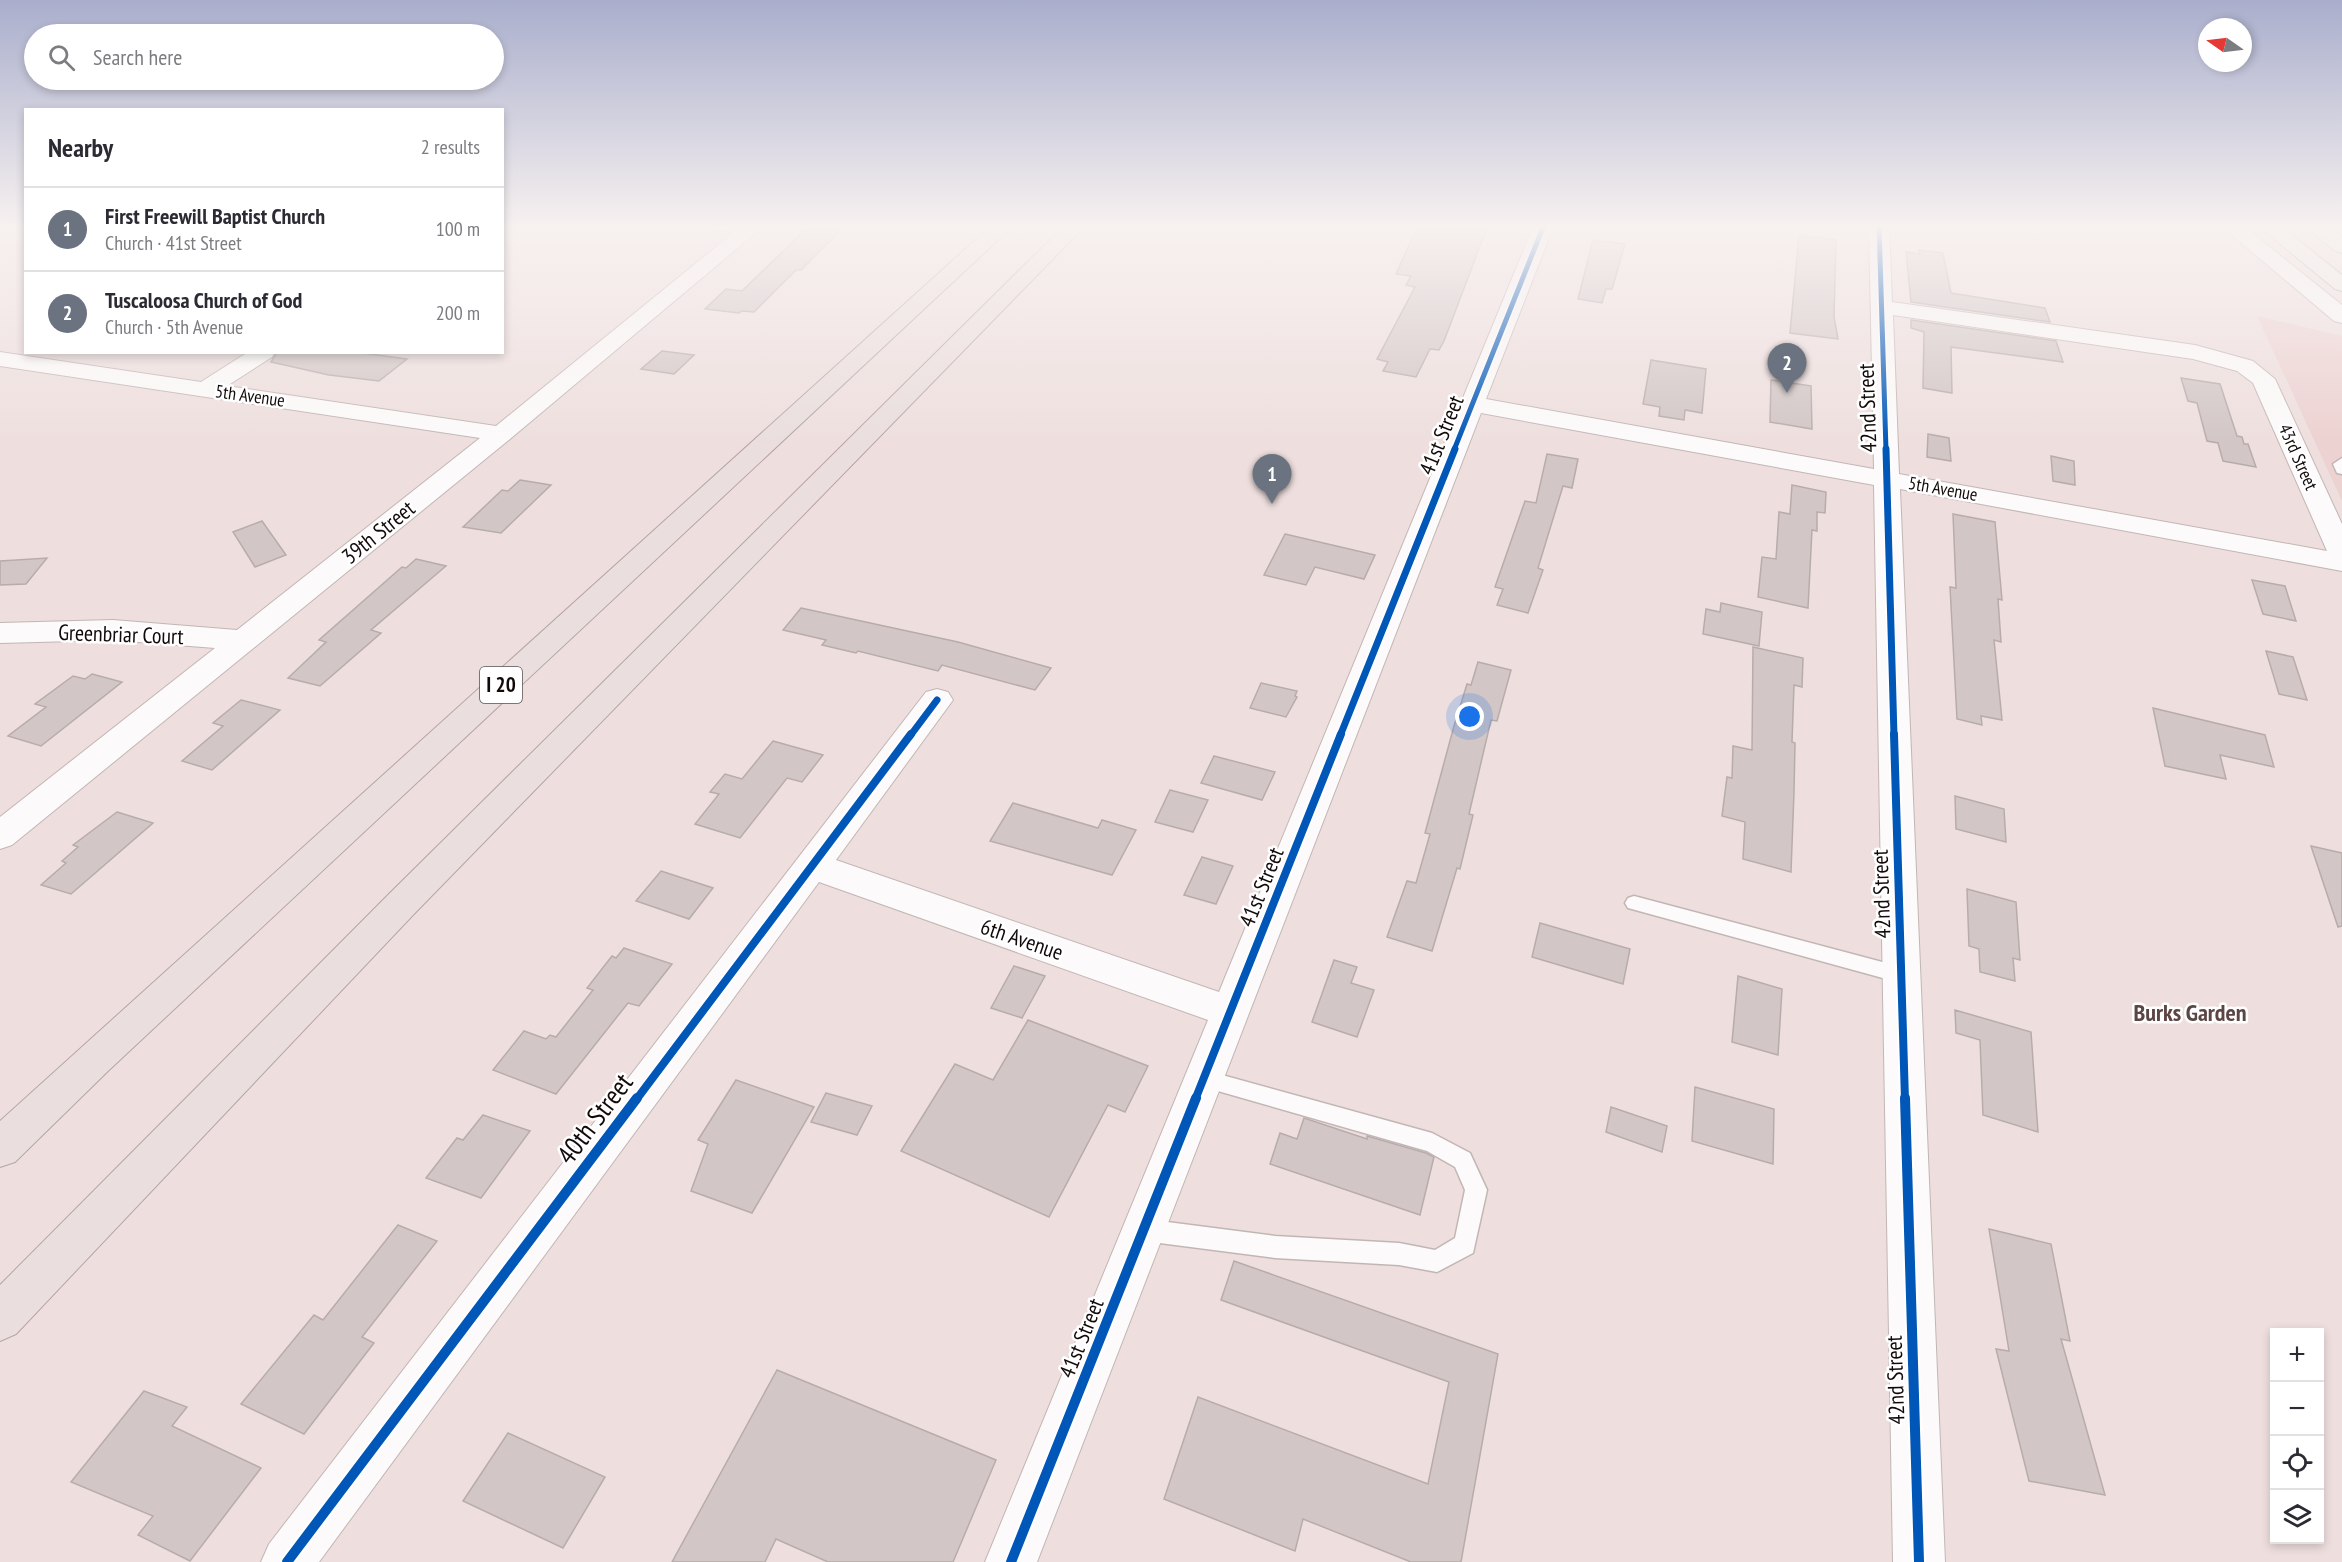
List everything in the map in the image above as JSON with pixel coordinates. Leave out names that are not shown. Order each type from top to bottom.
[{"type":"highway","name":"I 20","points":[[0,1148],[120,1035],[924,298]]},
{"type":"highway","points":[[0,1318],[551,750],[1003,298]]},
{"type":"street","name":"39th Street","points":[[0,836],[501,434],[666,298]]},
{"type":"street","name":"41st Street","points":[[1011,1562],[1515,298]]},
{"type":"street","name":"42nd Street","points":[[1881,298],[1918,1562]]},
{"type":"street","points":[[2318,298],[2342,316]]},
{"type":"street","name":"43rd Street","points":[[1881,307],[2195,352],[2245,366],[2263,379],[2342,555]]},
{"type":"street","points":[[205,390],[261,354]]},
{"type":"street","name":"5th Avenue","points":[[0,359],[501,434]]},
{"type":"street","name":"5th Avenue","points":[[1473,404],[2342,562]]},
{"type":"street","name":"Greenbriar Court","points":[[0,633],[113,630],[243,640]]},
{"type":"street","name":"40th Street","points":[[286,1562],[938,700]]},
{"type":"street","name":"6th Avenue","points":[[813,866],[1231,1012]]},
{"type":"lane","points":[[2342,462],[2339,464],[2342,470]]},
{"type":"lane","points":[[1634,903],[1901,975]]},
{"type":"lane","points":[[1144,1230],[1275,1247],[1399,1254],[1437,1261],[1465,1245],[1476,1190],[1462,1160],[1432,1143],[1204,1079]]},
{"type":"shaded area","points":[[2257,316],[2342,336],[2342,501]]},
{"type":"building","points":[[717,298],[768,298],[754,312],[739,313],[705,309]]},
{"type":"building","points":[[1409,298],[1460,298],[1439,350],[1430,349],[1416,377],[1383,371],[1388,362],[1377,359]]},
{"type":"building","points":[[1578,298],[1603,298],[1602,303]]},
{"type":"building","points":[[1793,298],[1834,298],[1834,317],[1838,339],[1790,333]]},
{"type":"building","points":[[1911,298],[1982,298],[2045,308],[2050,322],[1911,302]]},
{"type":"building","points":[[1911,320],[2056,341],[2063,362],[1951,347],[1952,393],[1923,388],[1924,332],[1911,328]]},
{"type":"building","points":[[662,351],[694,355],[674,374],[641,369]]},
{"type":"building","points":[[276,354],[371,354],[407,359],[379,381],[329,375],[271,362]]},
{"type":"building","points":[[1651,360],[1706,369],[1702,413],[1685,410],[1684,420],[1659,416],[1660,407],[1643,404]]},
{"type":"building","points":[[2181,378],[2220,384],[2237,436],[2242,437],[2244,444],[2248,444],[2256,467],[2223,461],[2218,443],[2207,441],[2197,403],[2188,401]]},
{"type":"building","points":[[1771,380],[1811,386],[1812,429],[1770,422]]},
{"type":"building","points":[[1928,434],[1949,438],[1951,461],[1927,457]]},
{"type":"building","points":[[1547,454],[1578,459],[1572,488],[1563,486],[1538,568],[1543,570],[1528,613],[1497,605],[1503,589],[1495,587],[1525,501],[1536,503]]},
{"type":"building","points":[[2051,456],[2074,461],[2075,485],[2053,481]]},
{"type":"building","points":[[520,480],[551,485],[501,533],[463,527],[502,490],[508,491]]},
{"type":"building","points":[[1792,485],[1826,492],[1825,513],[1817,512],[1817,531],[1812,530],[1808,608],[1758,597],[1762,557],[1776,559],[1779,512],[1790,514]]},
{"type":"building","points":[[1953,514],[1995,522],[2002,600],[1998,599],[2001,642],[1994,640],[2002,720],[1981,716],[1982,725],[1957,719],[1950,587],[1956,588]]},
{"type":"building","points":[[262,521],[286,555],[255,567],[233,532]]},
{"type":"building","points":[[1285,534],[1375,555],[1364,579],[1315,567],[1306,585],[1264,575]]},
{"type":"building","points":[[47,558],[26,584],[0,585],[0,561]]},
{"type":"building","points":[[416,559],[446,566],[371,630],[381,633],[320,686],[288,678],[326,642],[319,640],[402,567],[406,568]]},
{"type":"building","points":[[2252,580],[2285,586],[2296,621],[2263,614]]},
{"type":"building","points":[[1721,603],[1762,612],[1759,646],[1703,634],[1706,609],[1720,612]]},
{"type":"building","points":[[801,608],[958,642],[1051,668],[1035,690],[942,665],[938,671],[858,651],[856,653],[822,645],[826,640],[783,630]]},
{"type":"building","points":[[1753,647],[1803,658],[1802,687],[1794,685],[1792,742],[1795,743],[1791,872],[1743,859],[1745,822],[1722,816],[1727,777],[1732,778],[1733,746],[1752,750]]},
{"type":"building","points":[[2266,651],[2293,657],[2307,700],[2279,694]]},
{"type":"building","points":[[1478,662],[1511,670],[1497,721],[1491,720],[1469,814],[1473,815],[1460,869],[1457,868],[1432,951],[1387,937],[1407,881],[1416,883],[1430,834],[1425,833],[1454,726],[1467,684],[1471,685]]},
{"type":"building","points":[[92,674],[122,682],[41,746],[8,736],[46,707],[35,704],[73,676],[85,679]]},
{"type":"building","points":[[1261,683],[1297,691],[1295,696],[1297,697],[1286,717],[1250,708]]},
{"type":"building","points":[[241,700],[280,710],[212,770],[182,761],[223,726],[213,723]]},
{"type":"building","points":[[2153,708],[2265,735],[2274,767],[2220,755],[2226,779],[2165,766]]},
{"type":"building","points":[[773,741],[823,755],[802,782],[787,778],[740,838],[695,824],[719,794],[710,792],[725,774],[742,779]]},
{"type":"building","points":[[1214,756],[1275,772],[1262,800],[1201,783]]},
{"type":"building","points":[[1170,790],[1208,800],[1193,832],[1155,822]]},
{"type":"building","points":[[1955,796],[2004,809],[2006,842],[1956,829]]},
{"type":"building","points":[[1013,803],[1098,828],[1102,820],[1136,830],[1112,875],[990,841]]},
{"type":"building","points":[[117,812],[153,823],[71,894],[41,885],[66,863],[62,861],[78,847],[73,845]]},
{"type":"building","points":[[2311,846],[2342,853],[2342,926],[2338,927]]},
{"type":"building","points":[[1202,857],[1233,866],[1216,904],[1184,895]]},
{"type":"building","points":[[661,871],[713,888],[689,919],[636,901]]},
{"type":"building","points":[[1967,889],[2016,902],[2020,960],[2013,958],[2015,981],[1980,972],[1979,949],[1969,946]]},
{"type":"building","points":[[1540,923],[1630,949],[1623,984],[1532,957]]},
{"type":"building","points":[[624,948],[672,964],[639,1006],[628,1003],[556,1094],[493,1070],[524,1031],[546,1039],[550,1035],[556,1037],[593,990],[587,988],[612,956],[616,958]]},
{"type":"building","points":[[1334,960],[1357,967],[1351,983],[1374,990],[1357,1037],[1312,1022]]},
{"type":"building","points":[[1014,966],[1045,976],[1022,1018],[991,1008]]},
{"type":"building","points":[[1738,976],[1782,989],[1778,1055],[1732,1042]]},
{"type":"building","points":[[1955,1010],[2031,1032],[2038,1132],[1983,1115],[1980,1040],[1956,1033]]},
{"type":"building","points":[[1028,1020],[1148,1066],[1125,1112],[1108,1105],[1049,1217],[901,1151],[955,1064],[993,1080]]},
{"type":"building","points":[[736,1080],[814,1107],[752,1213],[691,1191],[708,1144],[698,1140]]},
{"type":"building","points":[[1695,1087],[1774,1109],[1773,1164],[1692,1141]]},
{"type":"building","points":[[826,1093],[872,1106],[857,1135],[811,1122]]},
{"type":"building","points":[[1611,1107],[1667,1126],[1662,1152],[1606,1132]]},
{"type":"building","points":[[483,1115],[530,1131],[481,1198],[426,1178],[457,1138],[463,1140]]},
{"type":"building","points":[[1304,1118],[1367,1139],[1367,1136],[1434,1157],[1420,1215],[1270,1164],[1280,1133],[1297,1139]]},
{"type":"building","points":[[398,1225],[437,1241],[362,1337],[374,1343],[304,1434],[241,1404],[314,1315],[323,1320]]},
{"type":"building","points":[[1989,1229],[2051,1244],[2070,1341],[2061,1339],[2105,1495],[2029,1481],[1996,1349],[2009,1351]]},
{"type":"building","points":[[1234,1261],[1498,1354],[1461,1562],[1411,1562],[1303,1519],[1295,1551],[1164,1499],[1198,1397],[1428,1484],[1449,1382],[1221,1300]]},
{"type":"building","points":[[777,1370],[996,1460],[953,1562],[828,1562],[776,1539],[765,1562],[672,1562]]},
{"type":"building","points":[[144,1391],[187,1407],[172,1426],[261,1468],[190,1561],[138,1535],[153,1516],[71,1482]]},
{"type":"building","points":[[508,1433],[605,1477],[563,1548],[463,1501]]},
{"type":"cycle path","points":[[1011,1562],[1515,298]]},
{"type":"cycle path","points":[[1881,298],[1919,1562]]},
{"type":"cycle path","points":[[287,1562],[937,700]]},
{"type":"place","name":"Tuscaloosa Church of God","points":[[1787,393]]},
{"type":"place","name":"First Freewill Baptist Church","points":[[1272,504]]},
{"type":"district","name":"Burks Garden","points":[[2190,1013]]}]
